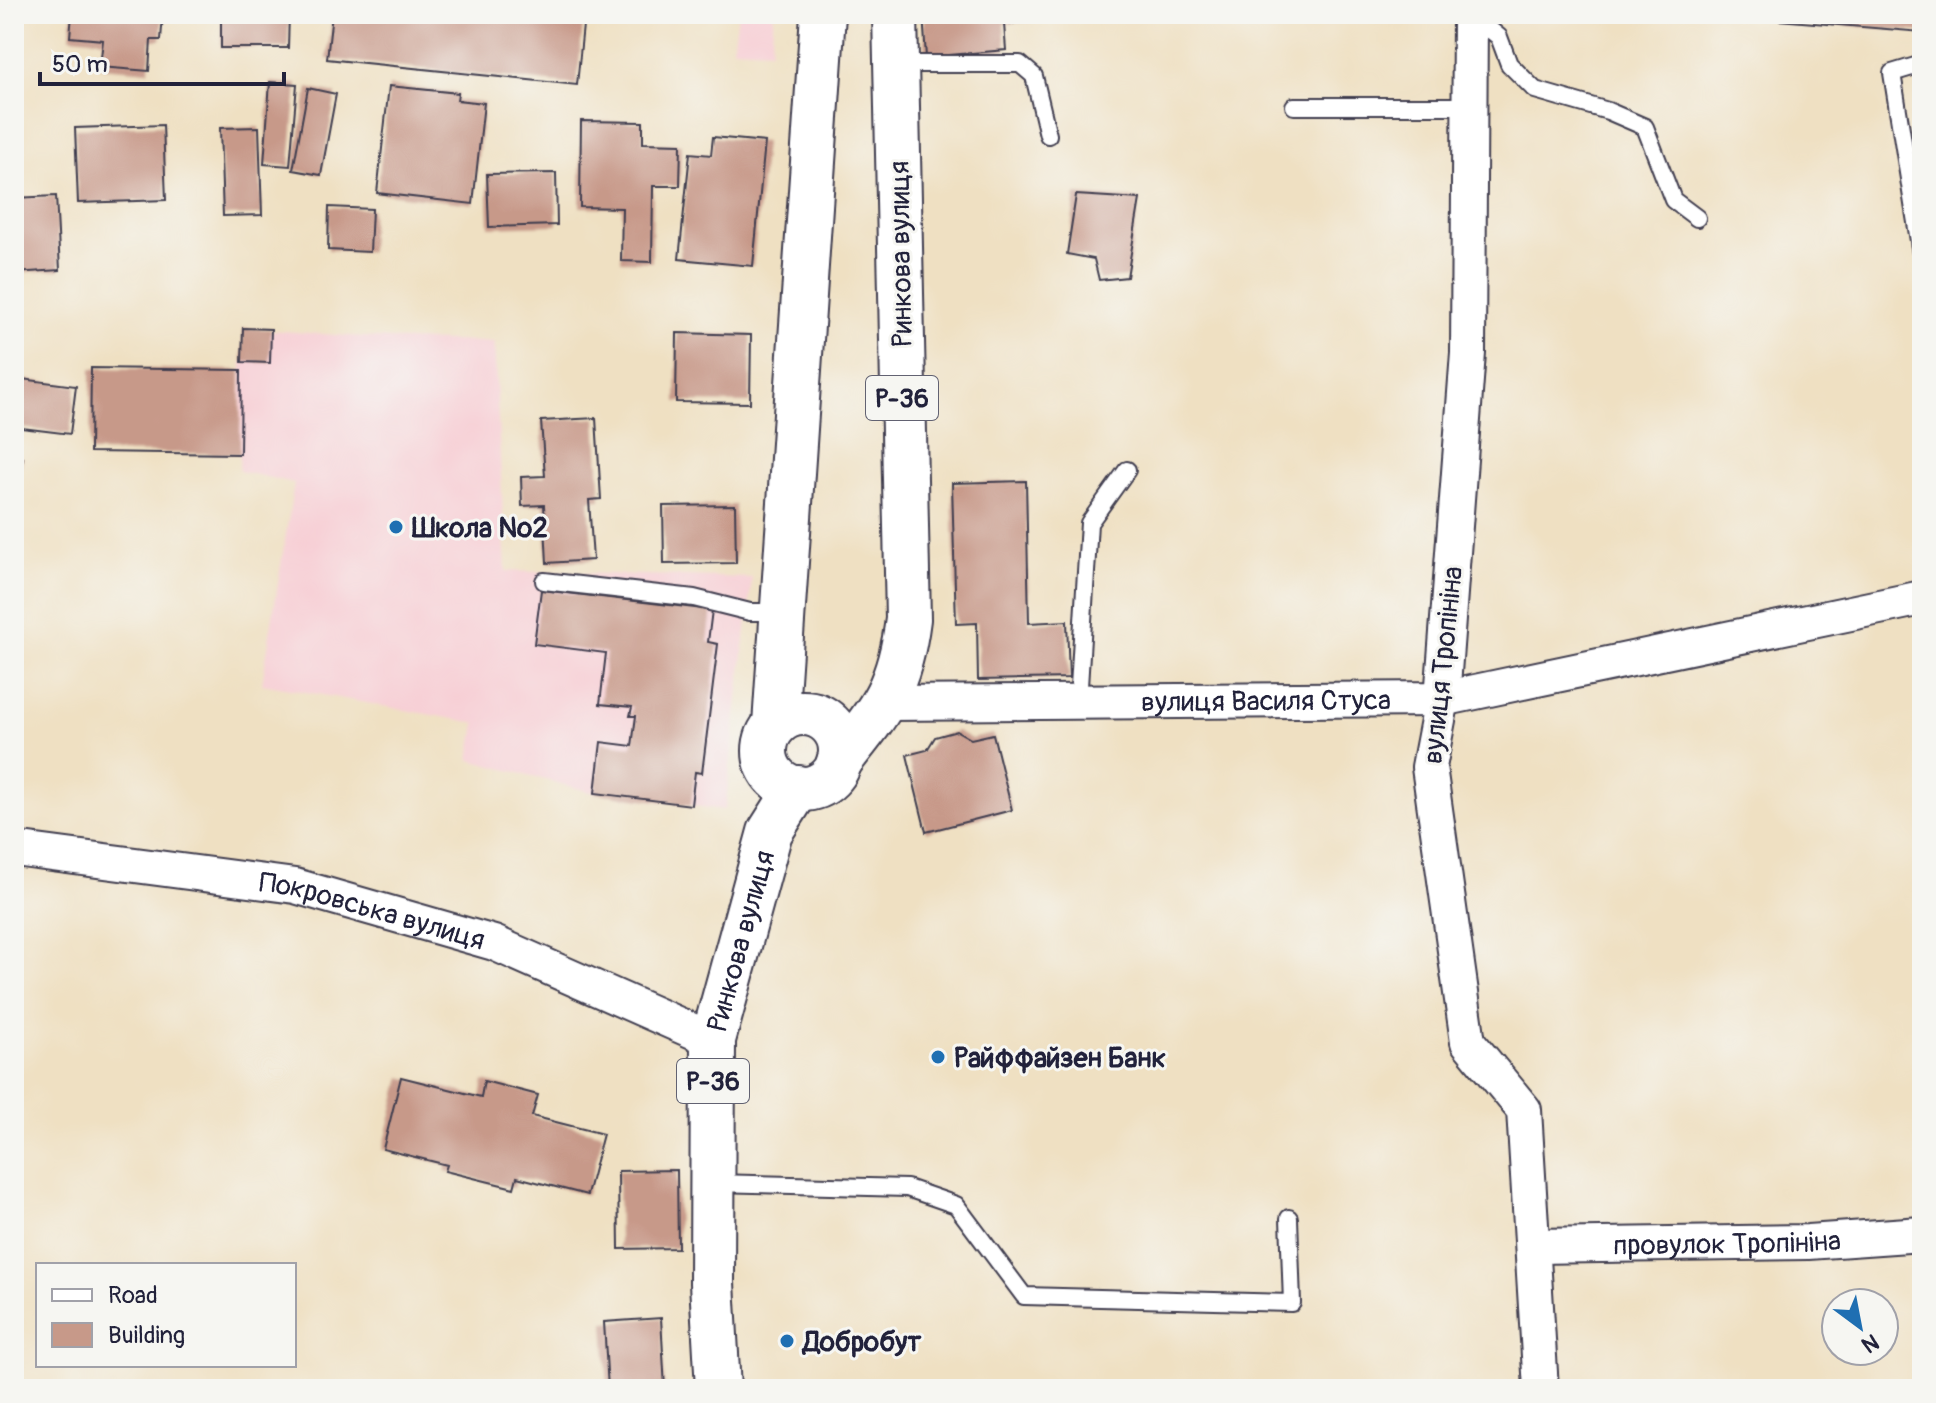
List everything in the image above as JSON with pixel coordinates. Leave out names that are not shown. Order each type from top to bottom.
[{"type":"main road","points":[[798,788],[786,785],[769,769],[765,746],[775,725],[823,14]]},
{"type":"main road","name":"Ринкова вулиця","points":[[718,1389],[712,1283],[713,1040],[770,832],[798,788],[819,785],[828,779],[886,703],[903,657],[908,619],[895,14]]},
{"type":"main road","points":[[775,725],[797,713],[822,718],[838,736],[839,762]]},
{"type":"street","name":"вулиця Тропініна","points":[[1470,14],[1468,353],[1442,699],[1429,767],[1468,1042],[1524,1110],[1541,1389]]},
{"type":"street","name":"вулиця Василя Стуса","points":[[886,703],[1442,699],[1922,598]]},
{"type":"street","name":"Покровська вулиця","points":[[15,847],[295,886],[494,943],[713,1040]]},
{"type":"street","name":"провулок Тропініна","points":[[1533,1246],[1808,1242],[1922,1234]]},
{"type":"lane","points":[[1470,14],[1499,37],[1509,64],[1535,90],[1608,111],[1645,127],[1673,200],[1697,218]]},
{"type":"lane","points":[[897,64],[1020,64],[1034,76],[1048,135]]},
{"type":"lane","points":[[1922,64],[1892,73],[1922,260]]},
{"type":"lane","points":[[1294,106],[1469,106]]},
{"type":"lane","points":[[1078,703],[1089,523],[1127,470]]},
{"type":"lane","points":[[544,581],[694,598],[750,612],[782,612]]},
{"type":"lane","points":[[713,1183],[907,1188],[956,1205],[1024,1296],[1292,1303],[1289,1218]]},
{"type":"shaded area","points":[[738,14],[774,14],[771,50],[733,48]]},
{"type":"shaded area","name":"Школа №2","points":[[243,328],[402,340],[494,342],[506,571],[752,578],[725,810],[595,793],[470,760],[476,723],[262,684],[294,483],[239,471]]},
{"type":"building","points":[[72,14],[163,14],[161,40],[151,40],[149,71],[100,67],[103,40],[70,37]]},
{"type":"building","points":[[221,14],[289,14],[288,48],[221,48]]},
{"type":"building","points":[[332,14],[584,15],[577,85],[327,59]]},
{"type":"building","points":[[923,14],[1095,16],[1004,24],[1006,50],[926,57]]},
{"type":"building","points":[[1922,14],[1922,32],[1731,16]]},
{"type":"building","points":[[270,82],[297,84],[290,166],[264,164]]},
{"type":"building","points":[[389,86],[458,93],[457,100],[484,103],[473,204],[377,193]]},
{"type":"building","points":[[308,88],[336,94],[321,175],[293,170]]},
{"type":"building","points":[[581,121],[643,122],[643,143],[681,144],[680,186],[653,186],[652,262],[621,261],[622,208],[580,207]]},
{"type":"building","points":[[163,125],[166,200],[78,203],[75,128]]},
{"type":"building","points":[[259,127],[262,215],[223,216],[220,128]]},
{"type":"building","points":[[713,137],[765,142],[753,266],[679,259],[690,153],[711,155]]},
{"type":"building","points":[[556,173],[557,225],[489,227],[487,174]]},
{"type":"building","points":[[1076,195],[1140,199],[1127,277],[1099,280],[1094,259],[1067,254]]},
{"type":"building","points":[[56,196],[60,270],[14,273],[14,198]]},
{"type":"building","points":[[329,207],[372,209],[370,252],[328,250]]},
{"type":"building","points":[[243,328],[271,329],[270,363],[242,362]]},
{"type":"building","points":[[677,333],[751,335],[750,403],[676,402]]},
{"type":"building","points":[[91,368],[241,370],[240,454],[90,452]]},
{"type":"building","points":[[14,378],[76,386],[70,434],[14,427]]},
{"type":"building","points":[[596,418],[601,499],[589,500],[593,560],[547,563],[544,505],[522,506],[521,477],[545,476],[541,421]]},
{"type":"building","points":[[14,456],[23,458],[15,494],[14,494]]},
{"type":"building","points":[[1026,481],[1029,623],[1067,621],[1069,678],[978,680],[977,623],[956,624],[952,483]]},
{"type":"building","points":[[735,505],[736,563],[664,564],[663,506]]},
{"type":"building","points":[[541,590],[712,610],[708,642],[718,644],[702,773],[695,772],[691,805],[595,793],[601,742],[632,746],[636,716],[630,716],[632,707],[600,704],[606,653],[534,644]]},
{"type":"building","points":[[957,731],[971,739],[993,734],[1012,810],[926,832],[907,755],[927,750],[935,737]]},
{"type":"building","points":[[401,1077],[481,1097],[484,1081],[538,1095],[532,1116],[603,1134],[587,1195],[517,1177],[514,1188],[445,1171],[447,1165],[383,1149]]},
{"type":"building","points":[[677,1170],[678,1248],[619,1249],[618,1171]]},
{"type":"building","points":[[661,1318],[665,1389],[608,1389],[604,1322]]},
{"type":"place","name":"Школа №2","points":[[396,527]]},
{"type":"place","name":"Райффайзен Банк","points":[[938,1057]]},
{"type":"place","name":"Добробут","points":[[787,1341]]}]
